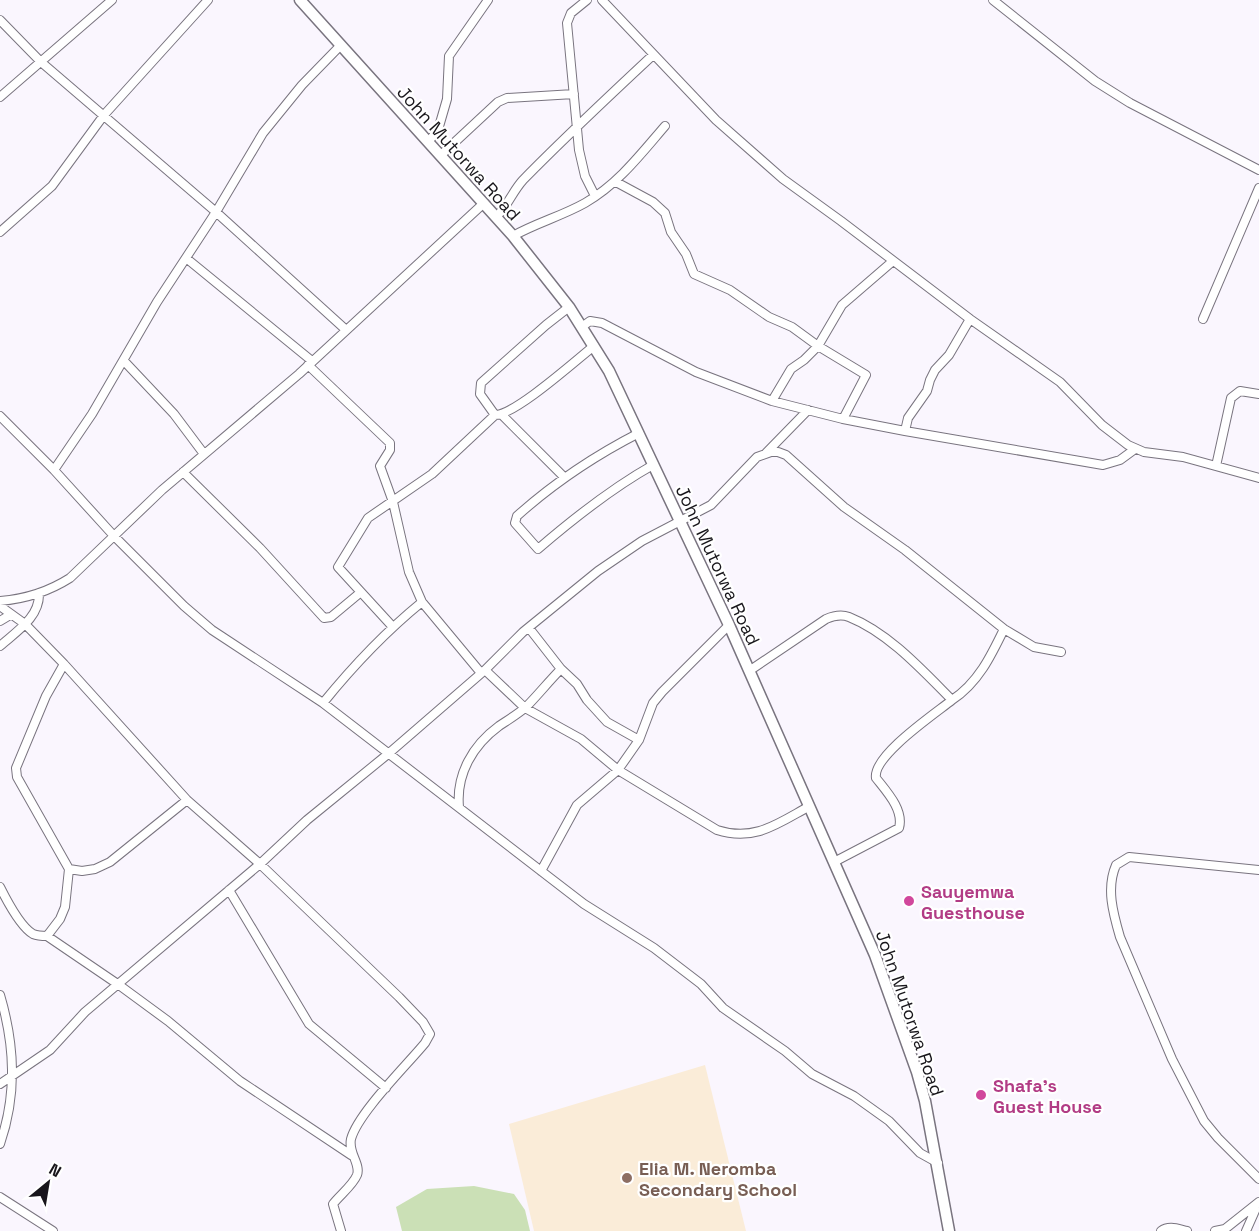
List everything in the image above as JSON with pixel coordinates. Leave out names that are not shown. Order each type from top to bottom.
[{"type":"street","points":[[0,97],[112,0]]},
{"type":"street","points":[[0,232],[52,186],[104,115],[208,0]]},
{"type":"street","name":"John Mutorwa Road","points":[[300,0],[513,236],[583,326],[609,371],[729,625],[875,955],[916,1072],[938,1163],[949,1231]]},
{"type":"street","points":[[428,142],[438,130],[447,99],[449,56],[488,0]]},
{"type":"street","points":[[587,0],[571,13],[567,23],[581,165],[595,196]]},
{"type":"street","points":[[602,0],[716,120],[783,179],[970,319],[1060,382],[1102,425],[1135,449],[1184,457],[1259,478]]},
{"type":"street","points":[[993,0],[1095,81],[1130,103],[1259,170]]},
{"type":"street","points":[[0,20],[41,62],[216,212],[345,329]]},
{"type":"street","points":[[54,470],[92,414],[157,302],[216,212],[263,133],[302,85],[340,46]]},
{"type":"street","points":[[496,217],[506,208],[515,188],[577,125],[653,55]]},
{"type":"street","points":[[441,155],[498,102],[507,98],[574,94]]},
{"type":"street","points":[[513,236],[584,203],[616,182],[665,126]]},
{"type":"street","points":[[616,182],[658,205],[665,213],[671,232],[686,254],[694,274],[730,290],[769,317],[792,327],[866,375],[843,419]]},
{"type":"street","points":[[1203,319],[1259,188]]},
{"type":"street","points":[[0,601],[21,599],[54,588],[70,578],[183,472],[310,363],[484,203]]},
{"type":"street","points":[[186,258],[310,363],[390,442],[390,450],[380,466],[393,502],[410,572],[422,602],[483,672],[525,708],[581,739],[618,770],[717,830],[747,835],[764,830],[808,807]]},
{"type":"street","points":[[772,401],[791,369],[818,346],[842,305],[892,261]]},
{"type":"street","points":[[564,477],[498,415],[480,394],[481,383],[528,340],[569,307]]},
{"type":"street","points":[[905,431],[908,418],[927,391],[935,370],[949,355],[970,319]]},
{"type":"street","points":[[583,326],[585,323],[595,321],[611,326],[696,372],[772,401],[843,419],[1103,465],[1120,460],[1135,449]]},
{"type":"street","points":[[392,626],[339,571],[338,564],[368,518],[432,474],[498,415],[525,400],[594,346]]},
{"type":"street","points":[[124,361],[170,409],[204,454]]},
{"type":"street","points":[[1216,466],[1231,398],[1240,391],[1259,394]]},
{"type":"street","points":[[766,453],[808,410]]},
{"type":"street","points":[[0,416],[183,606],[212,630],[323,703],[584,904],[654,948],[701,984],[723,1008],[786,1051],[812,1074],[854,1096],[889,1121],[920,1153],[938,1163]]},
{"type":"street","points":[[639,433],[598,454],[564,477],[515,519],[517,526],[538,549],[572,520],[636,474],[653,465]]},
{"type":"street","points":[[0,1084],[50,1050],[86,1012],[260,864],[307,820],[483,672],[529,628],[598,571],[642,541],[711,505],[757,457],[766,453],[778,452],[786,455],[844,507],[905,550],[1004,629],[1034,647],[1061,652]]},
{"type":"street","points":[[183,472],[260,548],[324,618],[331,617],[361,592]]},
{"type":"street","points":[[0,646],[37,610],[40,600],[39,592]]},
{"type":"street","points":[[323,703],[355,663],[392,626],[422,602]]},
{"type":"street","points":[[0,606],[25,624],[64,664],[187,800],[260,864],[423,1022],[430,1034],[359,1124],[351,1140],[351,1155]]},
{"type":"street","points":[[0,621],[10,615]]},
{"type":"street","points":[[749,671],[826,619],[847,616],[890,642],[914,661],[952,700]]},
{"type":"street","points":[[541,871],[578,805],[618,770],[639,741],[653,703],[729,625]]},
{"type":"street","points":[[529,628],[561,669],[577,684],[587,700],[608,722],[639,741]]},
{"type":"street","points":[[834,862],[899,828],[901,820],[898,809],[876,778],[877,767],[889,752],[963,693],[987,663],[1004,629]]},
{"type":"street","points":[[47,936],[60,919],[65,907],[69,869],[17,777],[16,768],[46,696],[64,664]]},
{"type":"street","points":[[459,807],[459,789],[469,757],[496,728],[525,708],[561,669]]},
{"type":"street","points":[[69,869],[82,871],[95,869],[110,861],[187,800]]},
{"type":"street","points":[[1259,870],[1129,857],[1116,865],[1110,888],[1114,917],[1120,937],[1183,1080],[1204,1121],[1259,1179]]},
{"type":"street","points":[[0,887],[30,932],[47,936],[119,985],[168,1021],[240,1081],[351,1155],[358,1167],[357,1176],[333,1204],[340,1231]]},
{"type":"street","points":[[229,890],[309,1024],[386,1088]]},
{"type":"street","points":[[0,995],[9,1025],[13,1051],[10,1109],[0,1144]]},
{"type":"street","points":[[0,1197],[53,1231]]},
{"type":"street","points":[[1215,1231],[1225,1229],[1259,1202]]},
{"type":"street","points":[[1246,1231],[1259,1202]]},
{"type":"street","points":[[1161,1231],[1172,1227],[1187,1231]]},
{"type":"shaded area","name":"Elia M. Neromba Secondary School","points":[[705,1065],[746,1231],[534,1231],[509,1124]]},
{"type":"green space","points":[[474,1186],[514,1194],[525,1210],[530,1231],[402,1231],[396,1207],[427,1189]]},
{"type":"place","name":"Sauyemwa Guesthouse","points":[[909,901]]},
{"type":"place","name":"Shafa's Guest House","points":[[981,1095]]},
{"type":"place","name":"Elia M. Neromba Secondary School","points":[[627,1178]]}]
